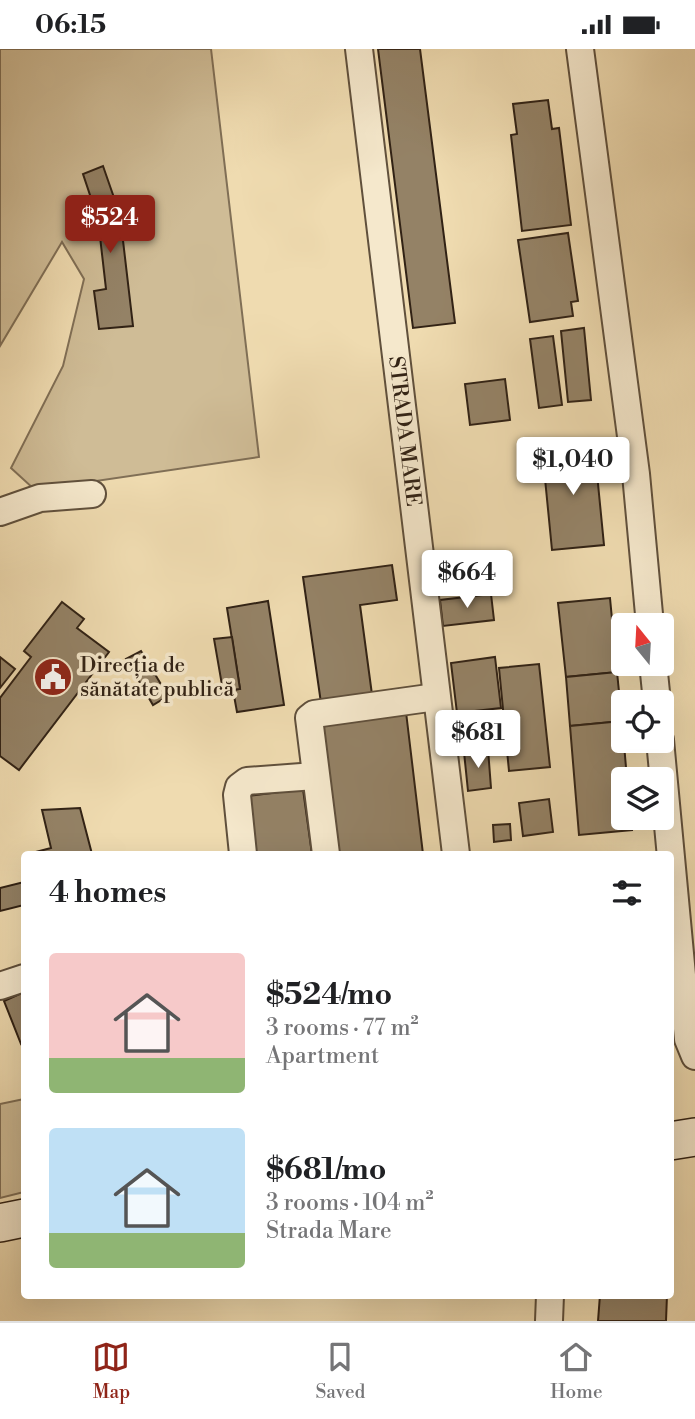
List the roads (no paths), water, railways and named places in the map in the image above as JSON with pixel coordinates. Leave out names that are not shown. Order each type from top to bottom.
[{"type":"street","name":"STRADA MARE","points":[[359,49],[456,851]]},
{"type":"street","points":[[580,49],[636,474],[649,613]]},
{"type":"street","points":[[0,512],[40,498],[92,494]]},
{"type":"street","points":[[326,851],[309,718],[314,714],[436,697]]},
{"type":"street","points":[[661,753],[670,851]]},
{"type":"street","points":[[243,851],[237,795],[239,787],[247,781],[315,776]]},
{"type":"street","points":[[674,890],[688,1039],[695,1056]]},
{"type":"street","points":[[0,986],[21,979]]},
{"type":"street","points":[[674,1140],[695,1137]]},
{"type":"street","points":[[0,1223],[21,1218]]},
{"type":"street","points":[[549,1321],[550,1299]]},
{"type":"place","name":"Direcția de sănătate publică","points":[[53,677]]}]
